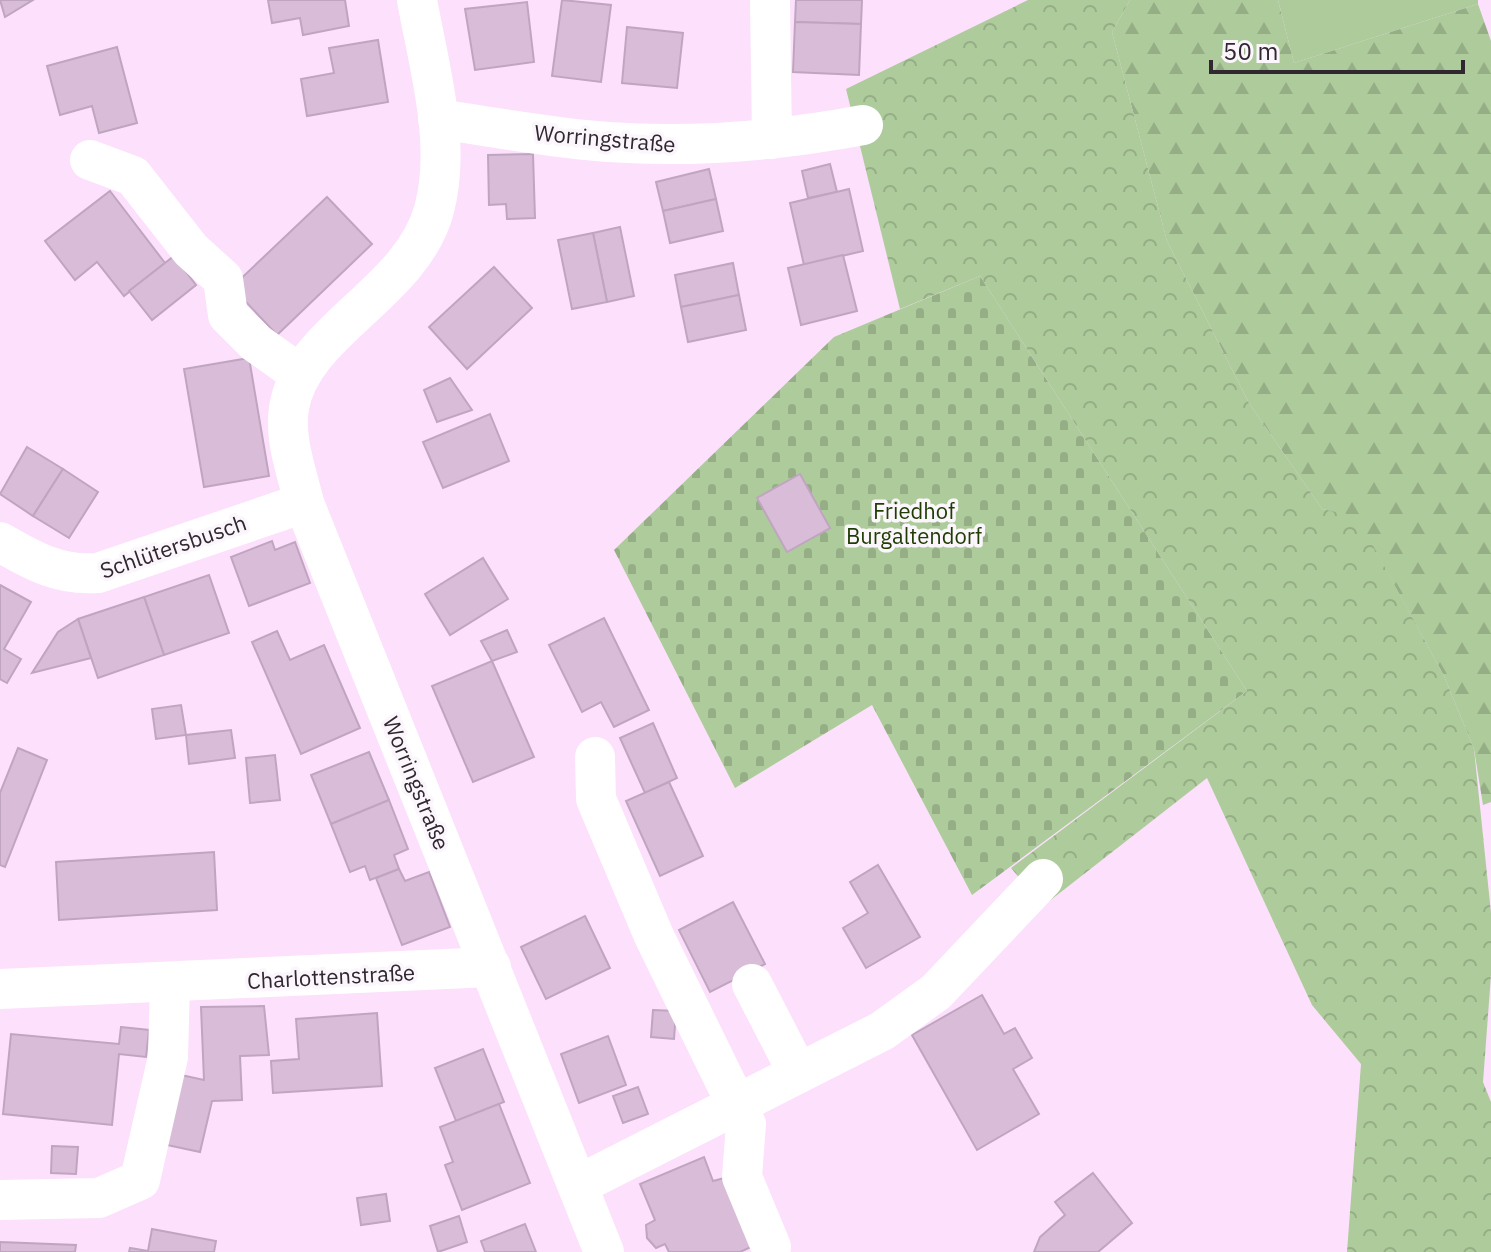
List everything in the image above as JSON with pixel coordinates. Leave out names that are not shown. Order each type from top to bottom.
[{"type":"street","name":"Worringstraße","points":[[417,0],[438,119],[441,178],[423,240],[406,265],[317,352],[301,375],[289,407],[289,441],[304,503],[604,1252]]},
{"type":"street","points":[[770,0],[772,139]]},
{"type":"street","name":"Worringstraße","points":[[438,119],[605,142],[696,145],[772,139],[863,125]]},
{"type":"street","points":[[90,160],[133,176],[191,250],[223,279],[228,315],[256,343],[301,375]]},
{"type":"street","name":"Schlütersbusch","points":[[0,542],[54,571],[74,575],[98,573],[304,503]]},
{"type":"street","points":[[595,757],[596,799],[654,936],[746,1124],[742,1177],[771,1247]]},
{"type":"street","points":[[578,1185],[882,1031],[936,992],[1043,879]]},
{"type":"street","name":"Charlottenstraße","points":[[0,989],[170,984],[491,967]]},
{"type":"street","points":[[0,1200],[99,1198],[140,1180],[168,1057],[170,984]]},
{"type":"street","points":[[752,984],[798,1073]]},
{"type":"green space","points":[[1028,0],[1130,0],[1112,32],[1167,241],[1249,403],[1322,509],[1357,516],[1444,676],[1474,749],[1491,913],[1491,975],[1483,1082],[1491,1102],[1491,1252],[1347,1252],[1361,1064],[1312,1005],[1207,778],[1043,906],[1011,868],[1247,691],[980,276],[900,309],[846,89]]},
{"type":"green space","points":[[1130,0],[1278,0],[1294,63],[1478,4],[1491,41],[1491,802],[1483,805],[1474,749],[1444,676],[1357,517],[1322,509],[1249,403],[1167,241],[1112,32]]},
{"type":"green space","points":[[1278,0],[1478,0],[1478,4],[1294,63]]},
{"type":"green space","name":"Friedhof Burgaltendorf","points":[[980,276],[1247,691],[972,895],[872,705],[735,788],[614,550],[834,337]]},
{"type":"building","points":[[0,0],[33,0],[5,17]]},
{"type":"building","points":[[268,0],[345,0],[349,26],[303,35],[300,18],[272,23]]},
{"type":"building","points":[[562,0],[611,5],[601,82],[552,76]]},
{"type":"building","points":[[796,0],[862,0],[861,24],[795,22]]},
{"type":"building","points":[[527,2],[534,62],[475,70],[465,9]]},
{"type":"building","points":[[795,22],[861,24],[859,75],[793,72]]},
{"type":"building","points":[[627,27],[683,33],[677,88],[622,83]]},
{"type":"building","points":[[378,40],[388,102],[307,116],[301,79],[334,73],[329,48]]},
{"type":"building","points":[[117,47],[137,123],[99,133],[92,106],[60,115],[47,66]]},
{"type":"building","points":[[533,154],[535,218],[507,219],[506,204],[489,205],[488,155]]},
{"type":"building","points":[[830,164],[837,192],[808,198],[802,171]]},
{"type":"building","points":[[709,169],[716,199],[663,211],[656,182]]},
{"type":"building","points":[[849,189],[863,251],[804,265],[790,203]]},
{"type":"building","points":[[110,191],[165,263],[124,296],[97,262],[75,280],[45,241]]},
{"type":"building","points":[[327,197],[372,244],[277,335],[232,287]]},
{"type":"building","points":[[716,199],[723,231],[670,243],[663,211]]},
{"type":"building","points":[[620,227],[634,296],[607,302],[593,233]]},
{"type":"building","points":[[593,233],[607,302],[572,309],[558,240]]},
{"type":"building","points":[[843,255],[857,311],[801,325],[788,268]]},
{"type":"building","points":[[174,256],[196,285],[152,320],[129,291]]},
{"type":"building","points":[[733,263],[739,295],[681,307],[675,275]]},
{"type":"building","points":[[494,267],[532,308],[467,369],[429,327]]},
{"type":"building","points":[[739,295],[746,330],[688,342],[681,307]]},
{"type":"building","points":[[249,358],[269,476],[204,487],[184,369]]},
{"type":"building","points":[[450,378],[472,410],[437,422],[424,390]]},
{"type":"building","points":[[490,414],[509,461],[443,488],[423,442]]},
{"type":"building","points":[[27,447],[63,469],[33,516],[0,494]]},
{"type":"building","points":[[63,469],[98,492],[69,538],[33,516]]},
{"type":"building","points":[[800,474],[830,528],[787,552],[757,498]]},
{"type":"building","points":[[272,541],[275,550],[295,542],[310,583],[249,606],[231,557]]},
{"type":"building","points":[[483,558],[508,599],[450,635],[425,594]]},
{"type":"building","points":[[209,575],[229,633],[164,655],[144,597]]},
{"type":"building","points":[[0,585],[31,602],[4,649],[21,659],[7,683],[0,679]]},
{"type":"building","points":[[144,597],[164,655],[98,678],[78,619]]},
{"type":"building","points":[[604,618],[649,710],[614,727],[601,702],[582,712],[549,645]]},
{"type":"building","points":[[78,619],[91,658],[32,673],[58,632]]},
{"type":"building","points":[[507,630],[517,652],[492,661],[481,641]]},
{"type":"building","points":[[277,631],[290,660],[324,645],[360,728],[301,754],[252,642]]},
{"type":"building","points":[[492,661],[534,757],[473,782],[432,686]]},
{"type":"building","points":[[181,705],[186,735],[156,739],[152,709]]},
{"type":"building","points":[[653,723],[677,778],[645,793],[620,738]]},
{"type":"building","points":[[231,730],[235,758],[189,764],[186,735]]},
{"type":"building","points":[[18,748],[47,760],[5,867],[0,865],[0,793]]},
{"type":"building","points":[[369,752],[389,800],[331,824],[311,775]]},
{"type":"building","points":[[275,755],[280,800],[250,803],[246,758]]},
{"type":"building","points":[[669,782],[703,856],[660,876],[626,801]]},
{"type":"building","points":[[389,800],[408,849],[394,855],[399,869],[370,880],[365,866],[350,872],[331,824]]},
{"type":"building","points":[[214,852],[217,910],[59,920],[56,862]]},
{"type":"building","points":[[878,865],[920,937],[866,968],[843,928],[868,913],[850,882]]},
{"type":"building","points":[[399,869],[405,881],[429,872],[450,927],[402,945],[376,878]]},
{"type":"building","points":[[733,902],[765,964],[710,992],[679,930]]},
{"type":"building","points":[[585,916],[610,968],[546,999],[521,947]]},
{"type":"building","points":[[982,995],[1004,1034],[1015,1028],[1032,1058],[1013,1069],[1039,1114],[977,1150],[912,1035]]},
{"type":"building","points":[[264,1006],[269,1055],[240,1056],[242,1100],[212,1101],[200,1152],[167,1145],[181,1075],[204,1080],[201,1007]]},
{"type":"building","points":[[653,1010],[676,1011],[674,1039],[651,1037]]},
{"type":"building","points":[[377,1013],[382,1086],[273,1093],[271,1061],[299,1059],[296,1019]]},
{"type":"building","points":[[121,1027],[149,1030],[146,1057],[119,1054],[112,1125],[3,1114],[11,1034],[119,1044]]},
{"type":"building","points":[[608,1036],[626,1085],[579,1103],[561,1054]]},
{"type":"building","points":[[483,1049],[504,1102],[456,1121],[435,1068]]},
{"type":"building","points":[[638,1087],[648,1114],[623,1123],[613,1096]]},
{"type":"building","points":[[499,1104],[530,1183],[462,1210],[445,1165],[453,1162],[440,1127]]},
{"type":"building","points":[[52,1146],[78,1147],[76,1174],[51,1173]]},
{"type":"building","points":[[704,1157],[713,1181],[732,1176],[760,1243],[740,1252],[669,1252],[665,1244],[656,1248],[647,1238],[646,1225],[655,1220],[640,1184]]},
{"type":"building","points":[[1093,1173],[1132,1223],[1098,1252],[1034,1252],[1040,1237],[1065,1215],[1055,1202]]},
{"type":"building","points":[[386,1194],[390,1221],[361,1225],[357,1198]]},
{"type":"building","points":[[459,1216],[467,1242],[438,1252],[430,1226]]},
{"type":"building","points":[[525,1224],[536,1252],[485,1252],[481,1241]]},
{"type":"building","points":[[152,1229],[216,1241],[214,1252],[129,1252],[130,1248],[148,1251]]},
{"type":"building","points":[[0,1242],[76,1245],[75,1252],[0,1252]]}]
